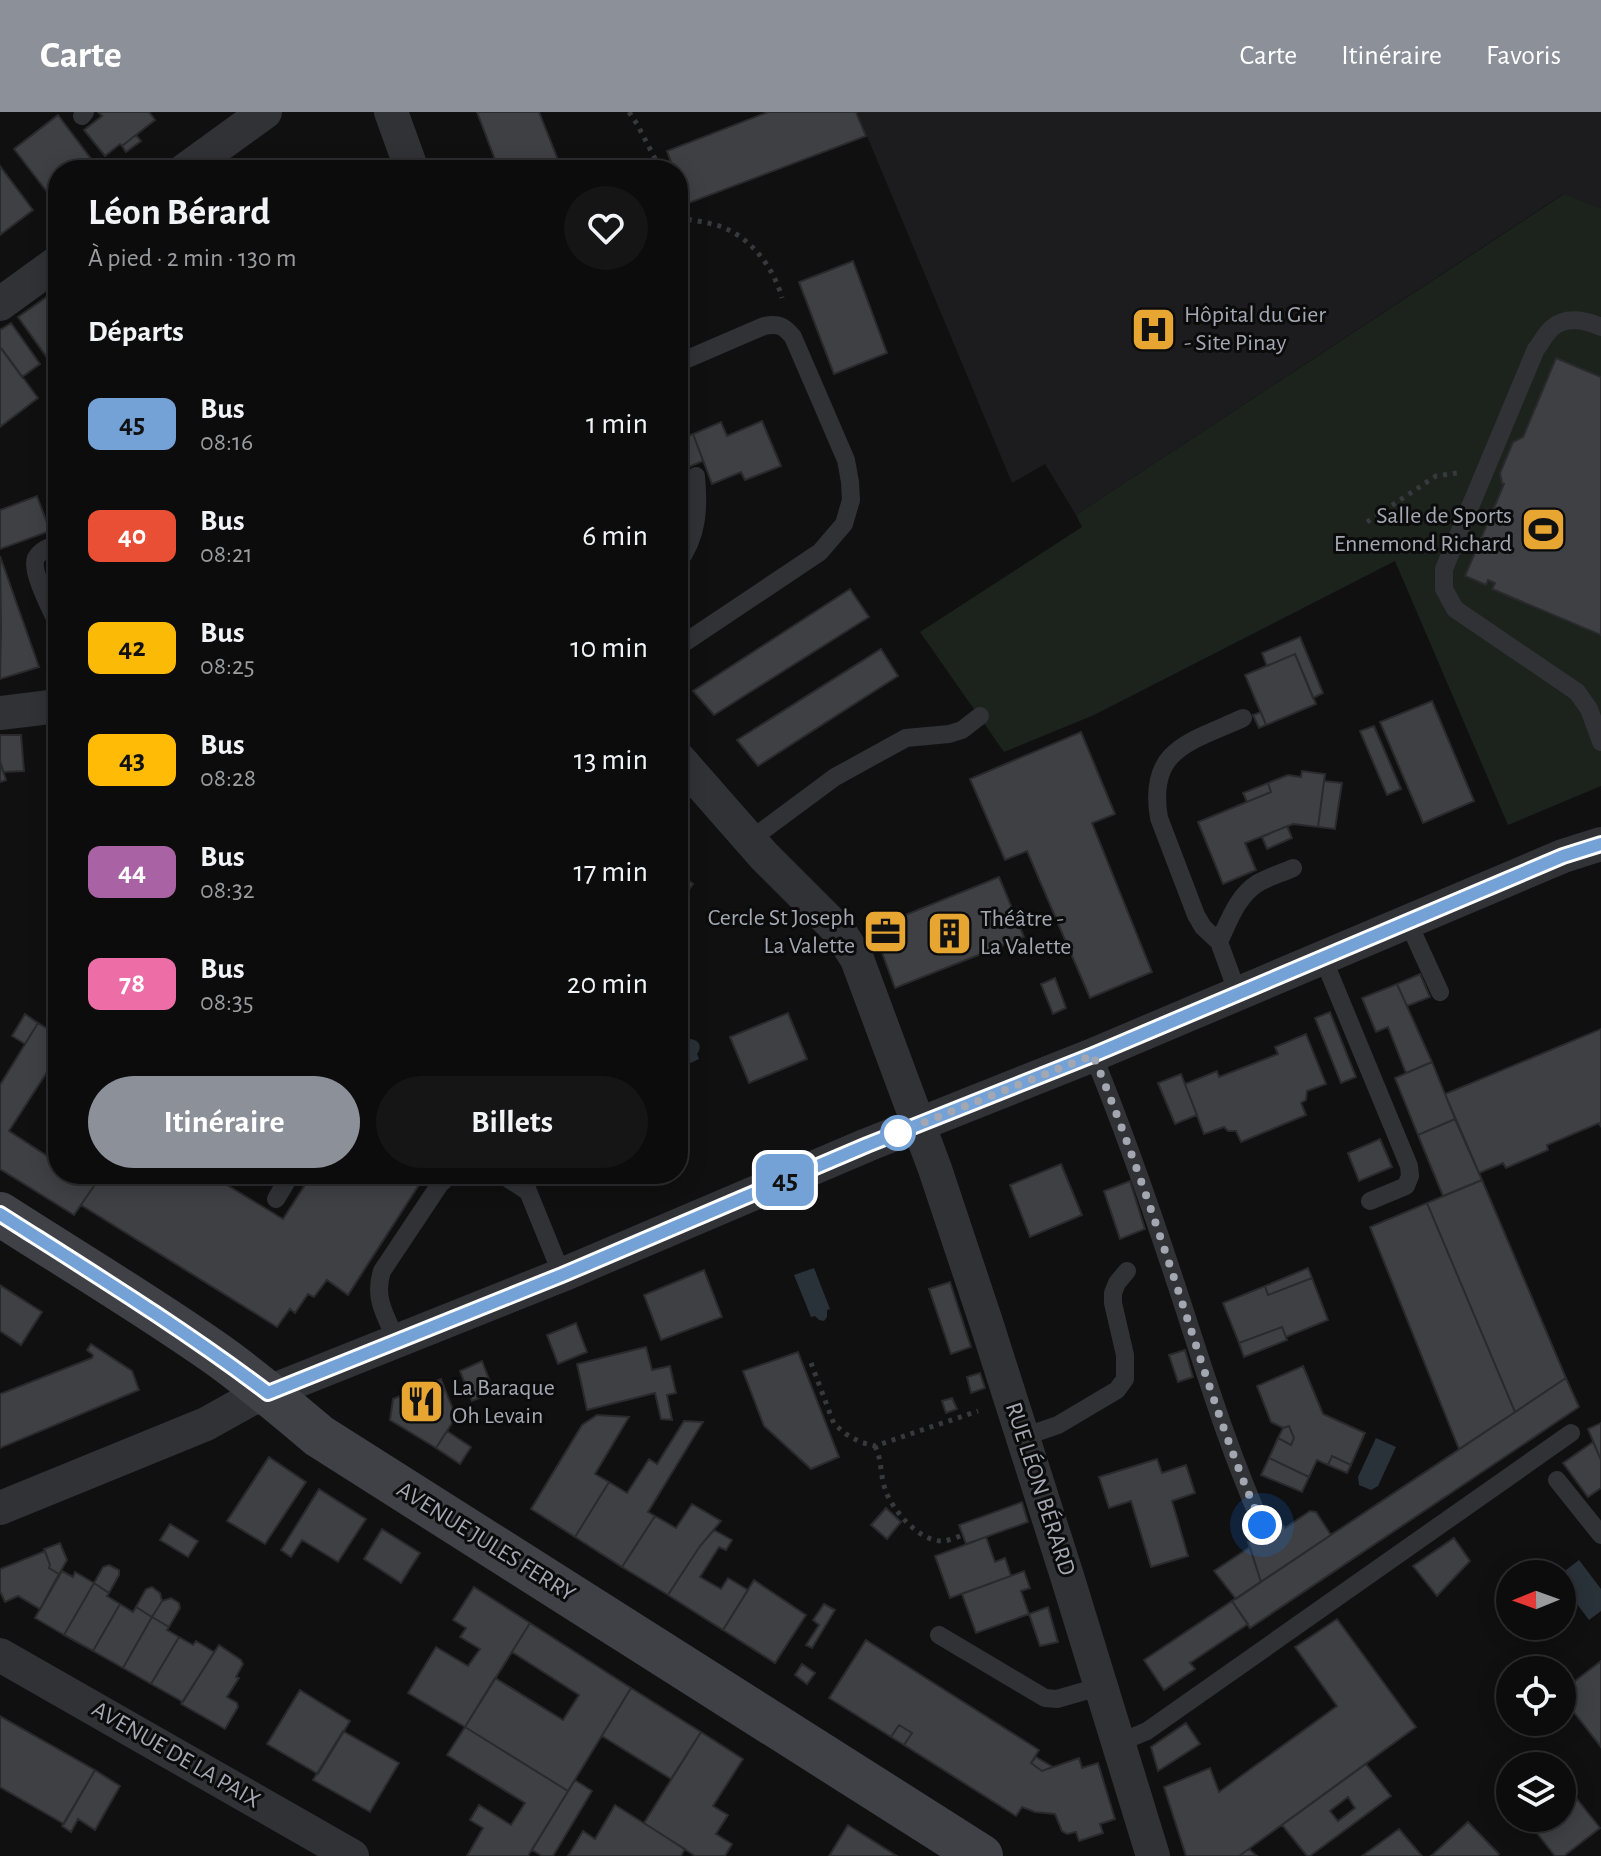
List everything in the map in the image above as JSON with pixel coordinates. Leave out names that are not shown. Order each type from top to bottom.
[{"type":"main road","name":"AVENUE JULES FERRY","points":[[0,1214],[220,1357],[319,1436],[981,1856]]},
{"type":"street","points":[[199,160],[265,112]]},
{"type":"street","points":[[391,112],[408,160]]},
{"type":"street","points":[[0,304],[48,269]]},
{"type":"street","points":[[0,713],[48,707]]},
{"type":"street","name":"RUE LÉON BÉRARD","points":[[688,769],[750,840],[839,931],[857,959],[919,1125],[1023,1437],[1153,1856]]},
{"type":"street","points":[[0,1508],[206,1424],[268,1393],[1093,1055],[1563,856],[1601,844]]},
{"type":"street","points":[[0,1226],[60,1252]]},
{"type":"street","name":"AVENUE DE LA PAIX","points":[[0,1655],[352,1856]]},
{"type":"lane","points":[[1601,327],[1571,319],[1552,328],[1536,349],[1444,569],[1444,589],[1455,609],[1577,692],[1589,709],[1601,742]]},
{"type":"lane","points":[[688,359],[764,326],[775,323],[784,327],[793,337],[846,460],[851,500],[844,524],[820,552],[688,640]]},
{"type":"lane","points":[[688,548],[694,535],[699,504],[696,476]]},
{"type":"lane","points":[[48,548],[35,559],[35,570],[48,601]]},
{"type":"lane","points":[[750,840],[835,777],[906,738],[949,734],[962,730],[980,716]]},
{"type":"lane","points":[[1238,994],[1219,942],[1203,927],[1196,915],[1156,803],[1164,764],[1176,749],[1243,718]]},
{"type":"lane","points":[[1219,942],[1245,894],[1257,883],[1293,868]]},
{"type":"lane","points":[[1408,922],[1440,992]]},
{"type":"lane","points":[[1323,958],[1409,1166],[1410,1176],[1406,1186],[1370,1201]]},
{"type":"lane","points":[[1093,1055],[1114,1102],[1244,1486],[1262,1525]]},
{"type":"lane","points":[[276,1199],[285,1184]]},
{"type":"lane","points":[[397,1341],[379,1298],[379,1281],[382,1271],[440,1184]]},
{"type":"lane","points":[[525,1184],[562,1275]]},
{"type":"lane","points":[[1023,1437],[1058,1425],[1117,1390],[1125,1379],[1125,1355],[1113,1293],[1127,1271]]},
{"type":"lane","points":[[1119,1743],[1147,1731],[1571,1433]]},
{"type":"lane","points":[[1557,1480],[1601,1535]]},
{"type":"lane","points":[[939,1635],[1045,1698],[1057,1699],[1102,1686]]},
{"type":"path","points":[[629,112],[656,160]]},
{"type":"path","points":[[688,220],[723,227],[758,253],[782,295],[784,327]]},
{"type":"path","points":[[1367,522],[1436,476],[1455,472]]},
{"type":"path","points":[[811,1363],[834,1424],[860,1442],[875,1446],[991,1407]]},
{"type":"path","points":[[875,1446],[881,1461],[885,1489],[900,1515],[913,1528],[935,1540],[945,1541],[963,1535]]},
{"type":"shaded area","name":"Hôpital du Gier - Site Pinay","points":[[857,112],[1601,112],[1601,208],[1563,194],[1076,515],[1045,464],[1012,483]]},
{"type":"shaded area","points":[[1564,194],[1601,208],[1601,786],[1508,825],[1395,561],[1094,715],[1004,752],[920,632],[1082,527],[1076,515]]},
{"type":"shaded area","points":[[688,1036],[699,1044],[699,1059],[688,1064]]},
{"type":"shaded area","points":[[814,1268],[830,1309],[824,1321],[811,1317],[794,1275]]},
{"type":"shaded area","points":[[1376,1438],[1396,1447],[1378,1486],[1371,1490],[1359,1485],[1358,1477]]},
{"type":"shaded area","points":[[1579,1560],[1601,1589],[1601,1611],[1589,1620],[1576,1603],[1576,1562]]},
{"type":"building","points":[[98,112],[149,112],[155,120],[105,156],[84,130],[102,116]]},
{"type":"building","points":[[477,112],[539,112],[558,160],[495,160]]},
{"type":"building","points":[[768,112],[856,112],[866,136],[688,203],[688,160],[670,160],[667,151]]},
{"type":"building","points":[[58,115],[92,160],[48,160],[48,193],[14,149]]},
{"type":"building","points":[[136,135],[141,141],[126,152],[122,146]]},
{"type":"building","points":[[0,166],[33,210],[0,235]]},
{"type":"building","points":[[853,261],[887,353],[834,374],[799,282]]},
{"type":"building","points":[[48,296],[48,359],[18,317]]},
{"type":"building","points":[[11,323],[40,364],[22,377],[0,347],[0,330]]},
{"type":"building","points":[[0,350],[38,398],[0,427]]},
{"type":"building","name":"Salle de Sports Ennemond Richard","points":[[1556,358],[1601,377],[1601,635],[1492,589],[1495,583],[1488,580],[1486,585],[1465,576],[1504,484],[1500,473],[1513,442],[1523,437]]},
{"type":"building","points":[[762,421],[781,466],[745,480],[741,472],[712,484],[693,434],[721,422],[727,436]]},
{"type":"building","points":[[693,434],[703,461],[688,467],[688,436]]},
{"type":"building","points":[[37,496],[48,532],[0,549],[0,510]]},
{"type":"building","points":[[0,556],[39,667],[0,679],[1,627]]},
{"type":"building","points":[[850,589],[869,617],[714,715],[693,691]]},
{"type":"building","points":[[1300,637],[1323,693],[1313,698],[1295,654],[1267,666],[1262,653]]},
{"type":"building","points":[[881,649],[898,676],[758,766],[737,740]]},
{"type":"building","points":[[1295,654],[1316,704],[1266,725],[1245,675]]},
{"type":"building","points":[[1432,701],[1474,801],[1423,823],[1380,722]]},
{"type":"building","points":[[1261,712],[1266,725],[1259,728],[1253,715]]},
{"type":"building","points":[[1374,726],[1401,789],[1387,795],[1360,731]]},
{"type":"building","points":[[1081,732],[1115,814],[1092,823],[1152,972],[1090,998],[1027,851],[1005,860],[970,779]]},
{"type":"building","points":[[0,735],[21,735],[24,771],[3,772]]},
{"type":"building","points":[[0,761],[6,780],[0,782]]},
{"type":"building","points":[[1302,771],[1325,774],[1318,827],[1293,824],[1245,843],[1256,870],[1223,884],[1198,822],[1271,792],[1268,783],[1288,775],[1301,777]]},
{"type":"building","points":[[1324,781],[1342,783],[1335,829],[1318,827]]},
{"type":"building","points":[[1268,783],[1271,792],[1247,802],[1243,793]]},
{"type":"building","points":[[1287,826],[1292,838],[1267,849],[1262,837]]},
{"type":"building","name":"Théâtre - La Valette","points":[[999,877],[1024,937],[895,988],[873,928]]},
{"type":"building","points":[[1420,974],[1430,997],[1407,1006],[1397,984]]},
{"type":"building","points":[[1055,978],[1066,1008],[1053,1014],[1041,984]]},
{"type":"building","points":[[1397,984],[1432,1062],[1406,1073],[1388,1027],[1376,1032],[1362,998]]},
{"type":"building","points":[[1330,1012],[1356,1077],[1341,1083],[1315,1018]]},
{"type":"building","points":[[788,1013],[807,1059],[749,1083],[730,1037]]},
{"type":"building","points":[[25,1014],[38,1023],[25,1044],[12,1036]]},
{"type":"building","points":[[38,1023],[48,1029],[48,1071],[9,1131],[48,1156],[48,1184],[94,1186],[74,1215],[0,1169],[0,1085]]},
{"type":"building","points":[[1601,1029],[1601,1127],[1599,1123],[1547,1145],[1548,1150],[1506,1168],[1503,1163],[1479,1173],[1445,1094]]},
{"type":"building","points":[[1306,1034],[1326,1084],[1307,1091],[1306,1100],[1301,1103],[1306,1115],[1241,1142],[1236,1131],[1228,1131],[1224,1127],[1204,1134],[1185,1084],[1217,1071],[1219,1077],[1278,1054],[1275,1047]]},
{"type":"building","points":[[1432,1062],[1455,1119],[1418,1135],[1395,1078]]},
{"type":"building","points":[[1181,1074],[1197,1115],[1175,1124],[1158,1083]]},
{"type":"building","points":[[1455,1119],[1482,1180],[1443,1196],[1418,1135]]},
{"type":"building","points":[[1380,1139],[1392,1167],[1359,1181],[1348,1153]]},
{"type":"building","points":[[1061,1164],[1082,1215],[1030,1237],[1010,1185]]},
{"type":"building","points":[[1482,1180],[1566,1378],[1515,1412],[1427,1203]]},
{"type":"building","points":[[1130,1181],[1145,1229],[1120,1239],[1104,1191]]},
{"type":"building","points":[[95,1184],[225,1184],[283,1219],[306,1184],[420,1184],[348,1295],[327,1280],[314,1297],[308,1294],[295,1313],[290,1309],[277,1327],[81,1205]]},
{"type":"building","points":[[1427,1203],[1515,1412],[1459,1449],[1370,1227]]},
{"type":"building","points":[[1308,1268],[1312,1278],[1268,1295],[1265,1286]]},
{"type":"building","points":[[704,1270],[722,1317],[661,1340],[644,1295]]},
{"type":"building","points":[[1312,1278],[1328,1320],[1286,1337],[1282,1327],[1239,1343],[1223,1303],[1265,1286],[1268,1295]]},
{"type":"building","points":[[950,1282],[971,1347],[951,1354],[929,1289]]},
{"type":"building","points":[[0,1285],[42,1312],[21,1345],[0,1331]]},
{"type":"building","points":[[576,1323],[587,1352],[558,1364],[547,1335]]},
{"type":"building","points":[[1282,1327],[1287,1340],[1244,1357],[1239,1343]]},
{"type":"building","points":[[91,1344],[132,1371],[139,1390],[0,1448],[0,1394],[92,1358],[93,1355],[87,1350]]},
{"type":"building","points":[[646,1347],[652,1370],[670,1366],[676,1393],[667,1395],[672,1420],[661,1419],[655,1393],[587,1410],[577,1364]]},
{"type":"building","points":[[1185,1350],[1193,1377],[1178,1382],[1169,1355]]},
{"type":"building","points":[[798,1352],[839,1457],[811,1469],[764,1426],[743,1371]]},
{"type":"building","points":[[482,1361],[494,1392],[472,1401],[460,1371]]},
{"type":"building","points":[[1303,1366],[1323,1414],[1365,1433],[1351,1465],[1332,1456],[1328,1465],[1317,1460],[1309,1477],[1269,1458],[1278,1438],[1291,1445],[1294,1438],[1289,1426],[1283,1428],[1271,1422],[1257,1386]]},
{"type":"building","points":[[980,1373],[985,1388],[971,1393],[967,1377]]},
{"type":"building","points":[[1566,1378],[1579,1407],[1250,1628],[1232,1601]]},
{"type":"building","points":[[441,1379],[456,1417],[436,1448],[390,1420],[393,1399]]},
{"type":"building","points":[[952,1398],[957,1409],[946,1413],[942,1401]]},
{"type":"building","points":[[597,1415],[629,1417],[595,1474],[609,1482],[575,1537],[531,1509],[582,1425]]},
{"type":"building","points":[[684,1421],[703,1422],[648,1512],[655,1516],[622,1567],[575,1537],[609,1482],[627,1493],[649,1459],[657,1464]]},
{"type":"building","points":[[1601,1423],[1601,1460],[1588,1429]]},
{"type":"building","points":[[1289,1426],[1294,1438],[1291,1445],[1278,1438],[1283,1428]]},
{"type":"building","points":[[447,1431],[471,1447],[460,1464],[436,1448]]},
{"type":"building","points":[[1593,1442],[1601,1460],[1601,1488],[1588,1497],[1563,1463]]},
{"type":"building","points":[[1332,1456],[1351,1465],[1347,1473],[1328,1465]]},
{"type":"building","points":[[269,1457],[306,1482],[265,1544],[227,1521]]},
{"type":"building","points":[[1269,1458],[1309,1477],[1302,1492],[1261,1475]]},
{"type":"building","points":[[1157,1459],[1162,1473],[1186,1465],[1195,1493],[1172,1501],[1188,1556],[1151,1567],[1131,1501],[1109,1508],[1099,1477]]},
{"type":"building","points":[[319,1489],[366,1519],[338,1562],[302,1540],[291,1557],[281,1550]]},
{"type":"building","points":[[1022,1502],[1028,1522],[966,1544],[959,1525]]},
{"type":"building","points":[[692,1504],[721,1521],[700,1546],[668,1595],[622,1567],[655,1516],[676,1528]]},
{"type":"building","points":[[886,1508],[901,1522],[887,1539],[871,1525]]},
{"type":"building","points":[[1310,1511],[1316,1512],[1331,1535],[1261,1582],[1248,1542],[1280,1521],[1285,1528]]},
{"type":"building","points":[[170,1524],[198,1541],[188,1557],[160,1540]]},
{"type":"building","points":[[382,1529],[420,1553],[401,1583],[364,1559]]},
{"type":"building","points":[[714,1530],[732,1540],[726,1550],[719,1547],[700,1577],[721,1589],[728,1578],[748,1590],[723,1630],[668,1595]]},
{"type":"building","points":[[986,1537],[995,1562],[1005,1558],[1011,1576],[950,1598],[935,1556]]},
{"type":"building","points":[[1454,1538],[1470,1561],[1437,1596],[1413,1566]]},
{"type":"building","points":[[60,1543],[67,1560],[59,1574],[49,1568],[44,1549]]},
{"type":"building","points":[[1250,1547],[1261,1582],[1236,1599],[1214,1571]]},
{"type":"building","points":[[45,1551],[49,1568],[59,1574],[40,1609],[18,1596],[5,1602],[0,1591],[0,1569]]},
{"type":"building","points":[[109,1565],[119,1570],[119,1575],[109,1593],[94,1583],[103,1567]]},
{"type":"building","points":[[62,1571],[73,1577],[75,1572],[94,1583],[64,1635],[35,1618]]},
{"type":"building","points":[[1024,1571],[1030,1588],[1021,1591],[1029,1614],[976,1633],[962,1594]]},
{"type":"building","points":[[754,1580],[806,1615],[775,1663],[723,1630]]},
{"type":"building","points":[[94,1583],[120,1604],[93,1651],[64,1635]]},
{"type":"building","points":[[152,1587],[160,1593],[162,1601],[152,1617],[136,1607],[146,1589]]},
{"type":"building","points":[[474,1587],[530,1623],[465,1727],[408,1693],[436,1647],[468,1666],[480,1649],[460,1637],[466,1628],[453,1620]]},
{"type":"building","points":[[171,1598],[179,1603],[180,1608],[169,1627],[152,1617],[162,1601]]},
{"type":"building","points":[[1232,1601],[1248,1624],[1190,1663],[1195,1669],[1164,1690],[1144,1660]]},
{"type":"building","points":[[120,1604],[133,1612],[136,1607],[152,1617],[123,1668],[93,1651]]},
{"type":"building","points":[[824,1604],[835,1610],[812,1648],[806,1645],[819,1625],[813,1620]]},
{"type":"building","points":[[1048,1607],[1058,1642],[1040,1646],[1029,1614]]},
{"type":"building","points":[[152,1617],[179,1637],[151,1684],[123,1668]]},
{"type":"building","points":[[1337,1619],[1416,1727],[1239,1856],[1186,1856],[1164,1787],[1210,1768],[1219,1792],[1337,1706],[1295,1647]]},
{"type":"building","points":[[530,1623],[631,1688],[568,1791],[465,1727],[495,1678],[563,1720],[579,1695],[512,1652]]},
{"type":"building","points":[[179,1637],[193,1645],[196,1641],[214,1652],[183,1702],[151,1684]]},
{"type":"building","points":[[866,1640],[1039,1750],[1031,1763],[1042,1771],[1079,1758],[1082,1768],[1098,1763],[1115,1819],[1100,1824],[1103,1833],[1079,1841],[1076,1832],[1067,1834],[1062,1831],[1055,1814],[1022,1807],[1016,1816],[904,1745],[912,1733],[899,1725],[891,1737],[829,1698]]},
{"type":"building","points":[[219,1645],[243,1664],[236,1677],[239,1678],[227,1697],[238,1707],[225,1729],[181,1704]]},
{"type":"building","points":[[1601,1661],[1601,1747],[1576,1715],[1576,1680]]},
{"type":"building","points":[[802,1664],[815,1673],[807,1684],[795,1675]]},
{"type":"building","points":[[631,1688],[701,1732],[671,1779],[602,1736]]},
{"type":"building","points":[[300,1690],[350,1721],[318,1774],[267,1744]]},
{"type":"building","points":[[0,1716],[95,1770],[64,1824],[0,1787]]},
{"type":"building","points":[[1186,1723],[1200,1744],[1158,1771],[1151,1747]]},
{"type":"building","points":[[899,1725],[912,1733],[904,1745],[891,1737]]},
{"type":"building","points":[[465,1727],[568,1791],[528,1856],[467,1856],[483,1828],[470,1820],[479,1805],[511,1825],[525,1803],[447,1755]]},
{"type":"building","points":[[343,1731],[399,1763],[370,1812],[313,1780]]},
{"type":"building","points":[[701,1732],[743,1759],[713,1806],[728,1815],[716,1834],[732,1844],[725,1856],[695,1856],[644,1823]]},
{"type":"building","points":[[1036,1757],[1053,1767],[1042,1771],[1031,1763]]},
{"type":"building","points":[[1366,1764],[1391,1796],[1310,1856],[1282,1825]],"holes":[[[1348,1797],[1355,1808],[1338,1821],[1330,1811]]]},
{"type":"building","points":[[95,1770],[120,1786],[95,1830],[78,1819],[71,1832],[62,1826]]},
{"type":"building","points":[[575,1780],[592,1791],[553,1856],[542,1856],[532,1850]]},
{"type":"building","points":[[1576,1798],[1600,1828],[1564,1856],[1555,1856],[1536,1832],[1576,1832]]},
{"type":"building","points":[[615,1805],[685,1849],[681,1856],[568,1856],[583,1831],[595,1839]]},
{"type":"building","points":[[1468,1822],[1499,1854],[1497,1856],[1431,1856]]},
{"type":"building","points":[[848,1825],[897,1856],[829,1856]]},
{"type":"building","points":[[1399,1829],[1422,1856],[1362,1856]]},
{"type":"building","points":[[1249,1849],[1257,1856],[1239,1856]]},
{"type":"bus line","name":"45","points":[[0,1214],[159,1315],[268,1393],[1093,1055],[1563,856],[1601,844]]},
{"type":"place","name":"Hôpital du Gier - Site Pinay","points":[[1153,329]]},
{"type":"place","name":"Salle de Sports Ennemond Richard","points":[[1543,530]]},
{"type":"place","name":"Cercle St Joseph La Valette","points":[[886,932]]},
{"type":"place","name":"Théâtre - La Valette","points":[[949,933]]},
{"type":"place","name":"La Baraque Oh Levain","points":[[421,1402]]},
{"type":"route","points":[[898,1133],[1093,1055],[1114,1102],[1244,1486],[1262,1525]]}]
